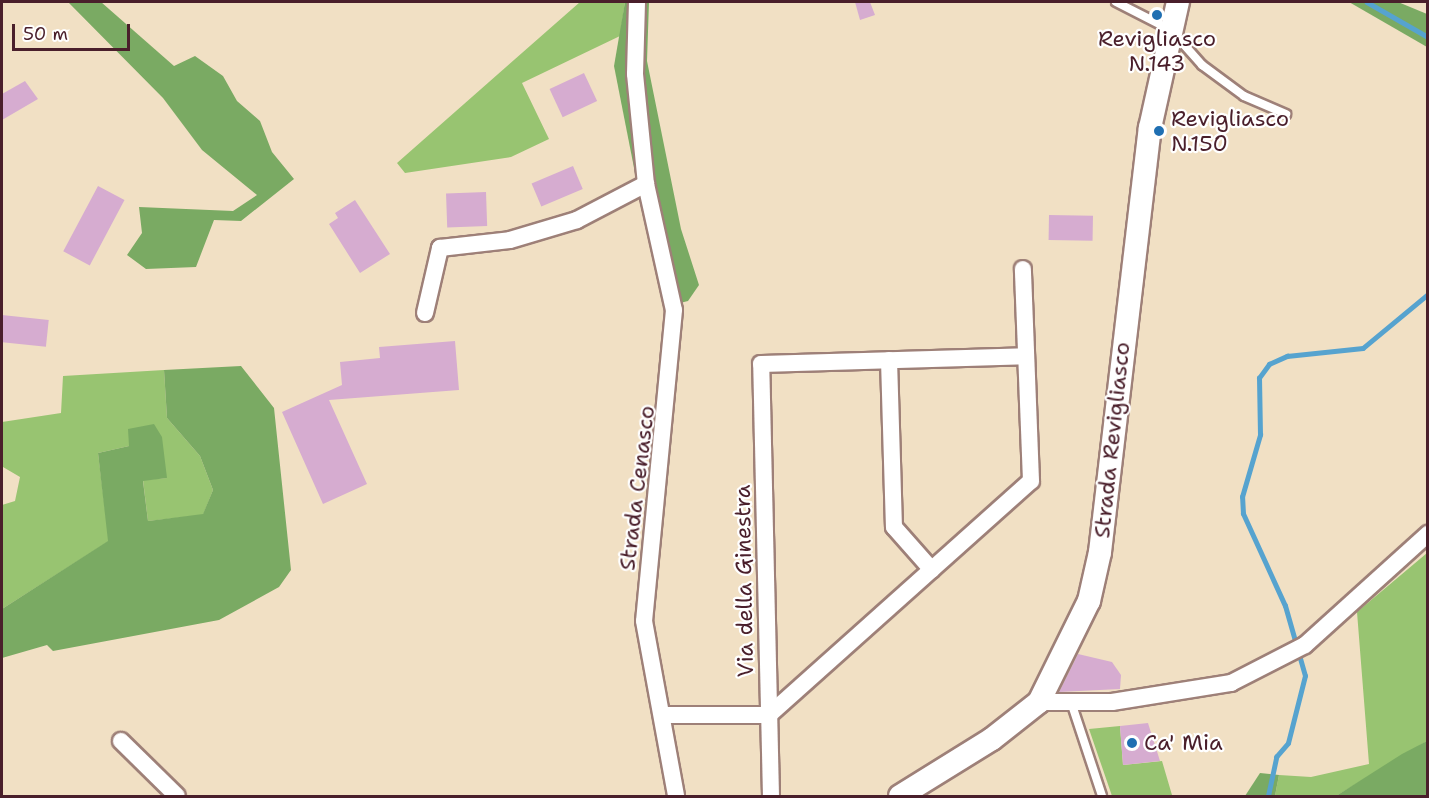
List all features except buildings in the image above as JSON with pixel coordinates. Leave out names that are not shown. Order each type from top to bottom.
[{"type":"street","name":"Strada Cenasco","points":[[637,2],[635,74],[646,184],[674,310],[644,621],[664,715],[676,796]]},
{"type":"street","name":"Strada Revigliasco","points":[[900,796],[992,740],[1039,702],[1078,627],[1100,552],[1130,269],[1150,128],[1178,2]]},
{"type":"street","points":[[425,313],[440,248],[510,240],[577,220],[646,184]]},
{"type":"street","points":[[664,715],[769,715],[1031,481],[1023,269]]},
{"type":"street","points":[[932,570],[894,527],[889,360],[1026,356]]},
{"type":"street","name":"Via della Ginestra","points":[[771,796],[761,364],[889,360]]},
{"type":"street","points":[[1039,702],[1183,694],[1231,683],[1305,645],[1428,534]]},
{"type":"street","points":[[121,741],[177,796]]},
{"type":"lane","points":[[1116,2],[1171,30],[1202,65],[1244,96],[1286,114]]},
{"type":"lane","points":[[1071,702],[1102,796]]},
{"type":"green space","points":[[68,2],[101,2],[174,66],[195,56],[223,76],[237,101],[260,121],[272,152],[294,179],[241,221],[214,220],[196,267],[146,269],[127,255],[142,233],[139,207],[233,211],[257,195],[202,150],[163,98]]},
{"type":"green space","points":[[580,2],[625,2],[620,36],[522,83],[549,139],[511,157],[405,173],[397,163]]},
{"type":"green space","points":[[625,2],[633,2],[643,178],[636,178],[614,66]]},
{"type":"green space","points":[[642,2],[649,2],[647,61],[681,229],[699,285],[688,301],[680,303],[652,181],[639,72]]},
{"type":"green space","points":[[1349,2],[1398,2],[1427,14],[1427,47]]},
{"type":"green space","points":[[241,366],[274,408],[291,570],[279,587],[219,620],[53,651],[47,645],[2,658],[2,609],[108,541],[98,453],[129,446],[128,429],[154,424],[162,437],[167,478],[143,481],[148,521],[203,514],[213,490],[200,456],[167,418],[164,370]]},
{"type":"green space","points":[[164,370],[167,418],[200,456],[213,490],[203,515],[148,521],[143,480],[167,478],[129,446],[98,453],[109,541],[2,609],[2,505],[15,501],[20,477],[3,467],[2,422],[61,413],[63,376]]},
{"type":"green space","points":[[1427,553],[1427,741],[1336,796],[1275,796],[1279,775],[1311,777],[1369,764],[1357,612]]},
{"type":"green space","points":[[1120,726],[1123,765],[1162,761],[1172,795],[1112,796],[1089,729]]},
{"type":"green space","points":[[1427,741],[1427,796],[1336,796],[1402,754]]},
{"type":"green space","points":[[1260,773],[1279,775],[1275,796],[1245,796]]},
{"type":"waterway","points":[[1367,2],[1428,37]]},
{"type":"waterway","points":[[1268,796],[1276,757],[1288,743],[1305,676],[1285,606],[1243,514],[1242,497],[1260,435],[1259,378],[1269,364],[1287,356],[1363,348],[1428,294]]},
{"type":"place","name":"Revigliasco N.143","points":[[1157,15]]},
{"type":"place","name":"Revigliasco N.150","points":[[1159,131]]},
{"type":"place","name":"Ca' Mia","points":[[1132,743]]}]
